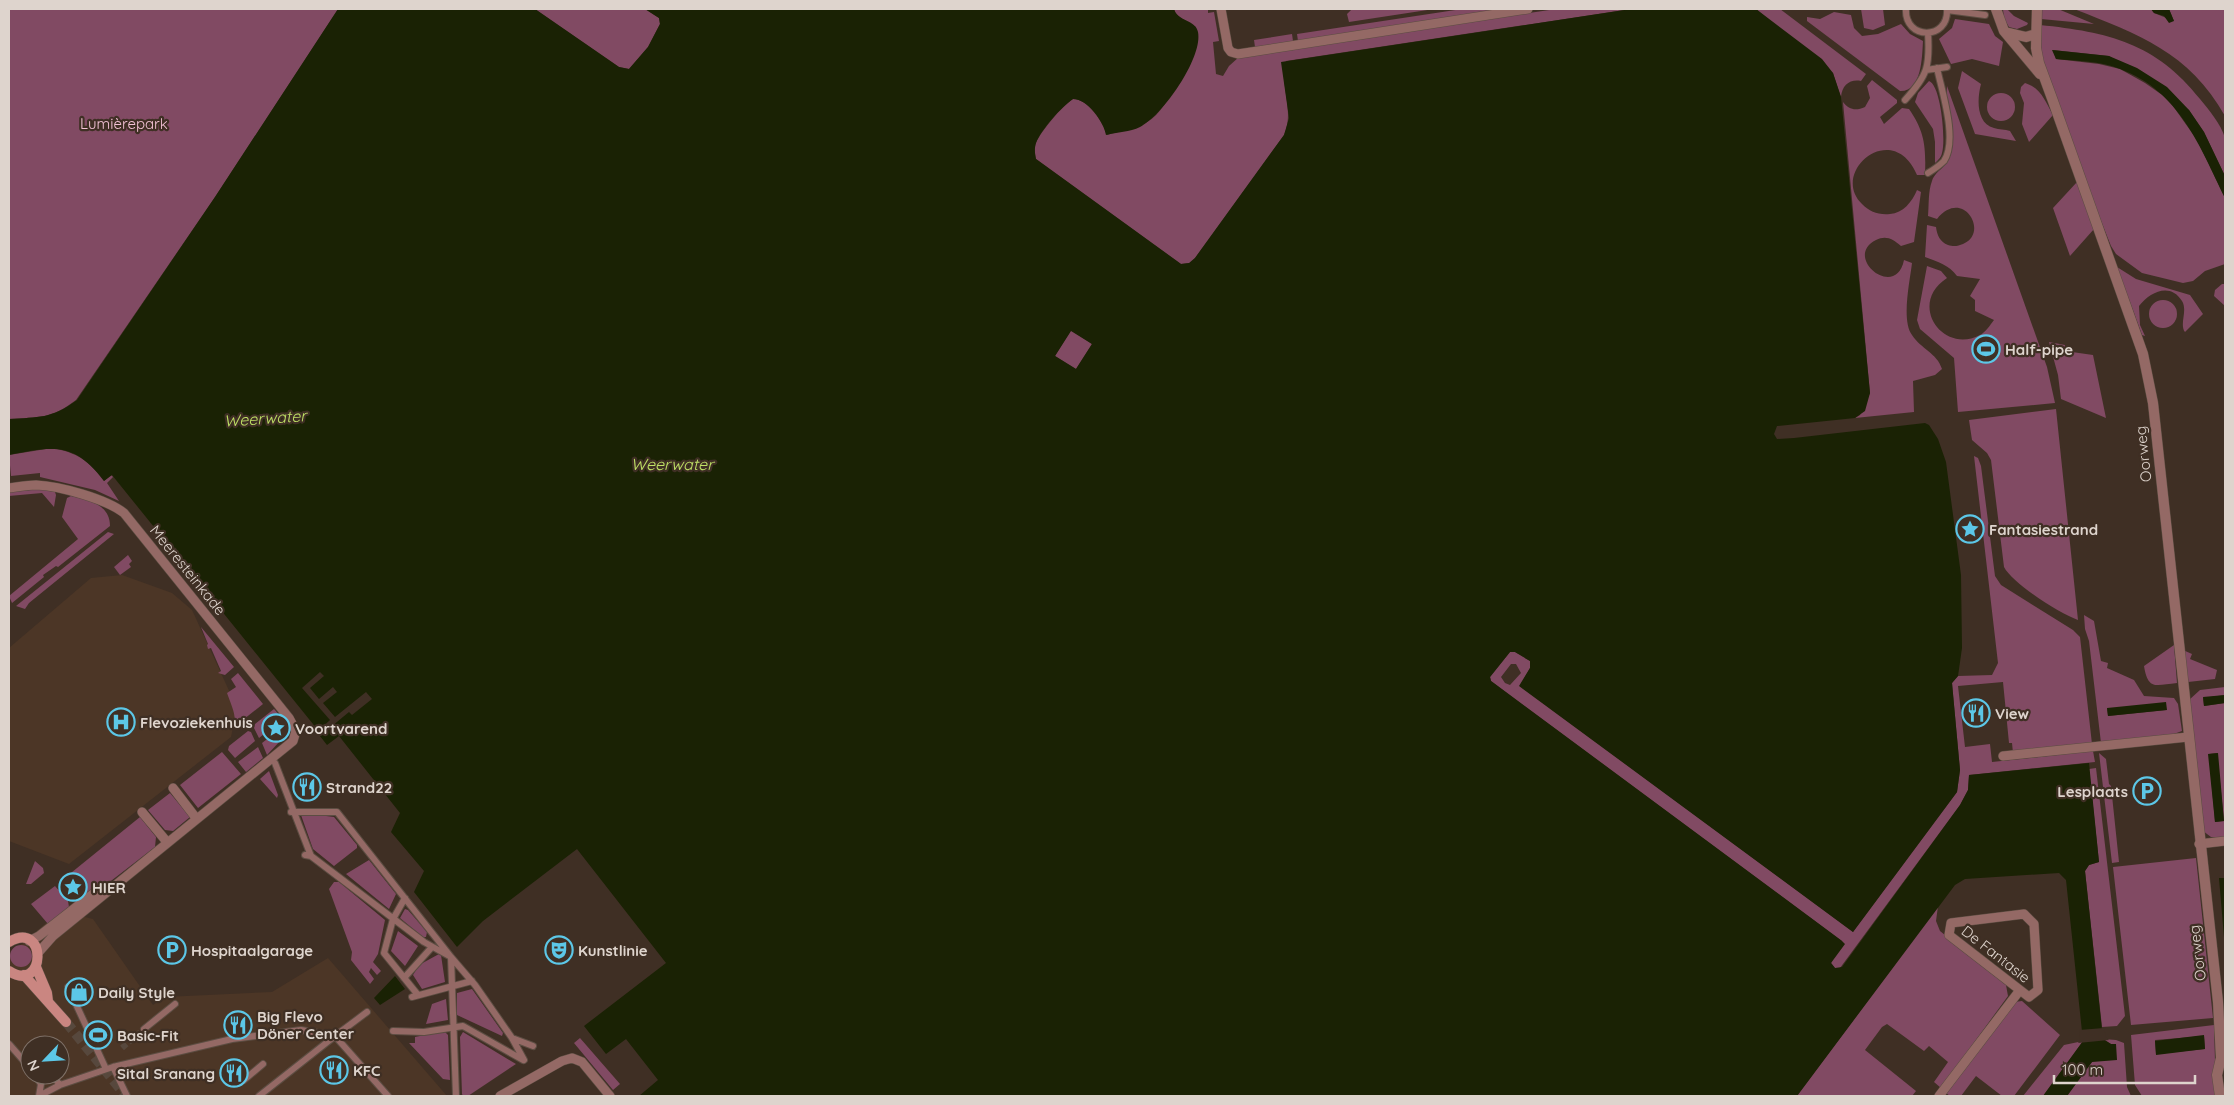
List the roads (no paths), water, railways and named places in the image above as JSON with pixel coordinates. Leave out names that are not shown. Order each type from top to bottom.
[{"type":"main road","points":[[11,938],[24,938],[29,941],[38,953],[36,967],[47,993],[48,1001]]},
{"type":"main road","points":[[9,971],[24,975],[36,967]]},
{"type":"main road","points":[[24,975],[66,1022]]},
{"type":"street","points":[[1221,9],[1228,48],[1231,52],[1238,54],[1528,9]]},
{"type":"street","points":[[1906,9],[1907,18],[1911,26],[1919,31],[1928,33],[1942,26],[1947,10],[1985,15]]},
{"type":"street","name":"Oorweg","points":[[1996,9],[2004,31],[2042,77]]},
{"type":"street","name":"Oorweg","points":[[2037,9],[2036,48],[2042,77],[2053,101],[2143,354],[2153,403],[2199,844],[2218,1002],[2221,1058],[2225,1072]]},
{"type":"street","points":[[2004,31],[2026,37],[2036,34]]},
{"type":"street","points":[[1905,100],[1916,88],[1930,60],[1928,33]]},
{"type":"street","points":[[1926,70],[1947,67]]},
{"type":"street","points":[[1928,173],[1944,161],[1949,145],[1948,122],[1936,68]]},
{"type":"street","name":"Meeresteinkade","points":[[9,488],[36,485],[63,490],[102,500],[124,513],[289,718],[296,731],[293,741],[196,818]]},
{"type":"street","points":[[2003,756],[2188,737]]},
{"type":"street","points":[[274,763],[308,856],[393,919],[451,957]]},
{"type":"street","points":[[38,953],[53,936],[196,818],[173,788]]},
{"type":"street","points":[[292,811],[337,812],[472,981],[512,1038],[524,1060],[463,1026],[424,1032],[393,1030]]},
{"type":"street","points":[[142,812],[167,842]]},
{"type":"street","points":[[2199,844],[2225,841]]},
{"type":"street","points":[[29,941],[39,936],[94,893],[108,891]]},
{"type":"street","points":[[405,898],[393,919],[384,953],[392,967],[404,978],[415,996],[472,981]]},
{"type":"street","name":"De Fantasie","points":[[2024,914],[2034,924],[2038,990],[2029,996],[2020,990],[1949,935],[1951,923],[2024,914]]},
{"type":"street","points":[[404,978],[432,946]]},
{"type":"street","points":[[451,957],[456,1096]]},
{"type":"street","points":[[68,989],[106,1070]]},
{"type":"street","points":[[1940,1096],[2020,990]]},
{"type":"street","points":[[144,1030],[175,1004]]},
{"type":"street","points":[[259,1096],[367,1012]]},
{"type":"street","points":[[70,1082],[114,1067],[232,1039],[301,1030],[335,1036],[388,1096]]},
{"type":"street","points":[[512,1038],[533,1046]]},
{"type":"street","points":[[9,1044],[20,1057]]},
{"type":"street","points":[[500,1096],[562,1061],[572,1058],[582,1062],[610,1096]]},
{"type":"street","name":"Oorweg","points":[[2220,1096],[2218,1075],[2221,1058]]},
{"type":"street","points":[[244,1080],[263,1064]]},
{"type":"street","points":[[114,1067],[127,1096]]},
{"type":"street","points":[[39,1096],[60,1085]]},
{"type":"water","name":"Weerwater","points":[[338,9],[535,9],[619,67],[629,69],[648,47],[660,24],[659,18],[645,9],[1174,9],[1179,16],[1197,28],[1198,43],[1188,71],[1159,111],[1140,127],[1106,135],[1099,118],[1090,107],[1079,100],[1073,99],[1047,125],[1036,143],[1035,151],[1036,159],[1181,264],[1189,263],[1195,258],[1284,135],[1289,118],[1281,62],[1631,9],[1756,9],[1822,59],[1833,73],[1841,97],[1870,393],[1865,411],[1855,418],[1777,426],[1774,434],[1777,439],[1794,438],[1925,423],[1929,425],[1938,439],[1946,462],[1961,575],[1962,648],[1958,676],[1952,683],[1960,770],[1957,792],[1853,932],[1519,686],[1530,668],[1530,661],[1515,652],[1510,652],[1490,677],[1491,681],[1842,941],[1845,944],[1831,963],[1835,968],[1842,967],[1960,805],[1968,790],[1969,775],[2089,763],[2099,862],[2089,865],[2085,871],[2103,1039],[2111,1044],[2116,1044],[2117,1060],[2092,1062],[2067,1096],[2043,1096],[2083,1041],[2066,880],[2059,873],[1965,879],[1955,885],[1797,1096],[639,1096],[658,1080],[626,1039],[606,1054],[584,1026],[666,963],[577,849],[483,921],[457,947],[414,892],[424,871],[391,832],[400,813],[339,736],[327,745],[316,731],[317,729],[112,475],[104,481],[83,459],[73,453],[62,450],[38,450],[9,455],[9,419],[52,414],[77,400],[215,197]],"holes":[[[1071,331],[1092,344],[1076,369],[1055,356]]]},
{"type":"water","points":[[2151,9],[2169,9],[2174,21],[2169,23],[2164,16],[2154,13]]},
{"type":"water","points":[[2052,50],[2109,56],[2137,68],[2167,87],[2189,110],[2204,132],[2225,176],[2225,198],[2185,122],[2158,91],[2140,79],[2112,66],[2056,59]]},
{"type":"water","points":[[2225,695],[2225,703],[2204,706],[2203,697]]},
{"type":"water","points":[[2166,702],[2167,710],[2108,716],[2107,708]]},
{"type":"water","points":[[2218,753],[2224,821],[2215,822],[2208,754]]},
{"type":"water","points":[[2219,878],[2225,878],[2225,949]]},
{"type":"water","points":[[395,976],[405,989],[380,1005],[374,998]]},
{"type":"water","points":[[2204,1035],[2205,1049],[2156,1055],[2155,1041]]},
{"type":"tunnel","points":[[66,1022],[126,1096]]},
{"type":"tunnel","points":[[122,1048],[144,1029]]},
{"type":"place","name":"Half-pipe","points":[[1986,349]]},
{"type":"place","name":"Fantasiestrand","points":[[1970,529]]},
{"type":"place","name":"View","points":[[1976,713]]},
{"type":"place","name":"Flevoziekenhuis","points":[[121,722]]},
{"type":"place","name":"Voortvarend","points":[[276,728]]},
{"type":"place","name":"Strand22","points":[[307,787]]},
{"type":"place","name":"Lesplaats","points":[[2147,791]]},
{"type":"place","name":"HIER","points":[[73,887]]},
{"type":"place","name":"Hospitaalgarage","points":[[172,950]]},
{"type":"place","name":"Kunstlinie","points":[[559,950]]},
{"type":"place","name":"Daily Style","points":[[79,992]]},
{"type":"place","name":"Big Flevo Döner Center","points":[[238,1025]]},
{"type":"place","name":"Basic-Fit","points":[[98,1035]]},
{"type":"place","name":"KFC","points":[[334,1070]]},
{"type":"place","name":"Sital Sranang","points":[[234,1073]]},
{"type":"park label","name":"Lumièrepark","points":[[124,123]]}]
